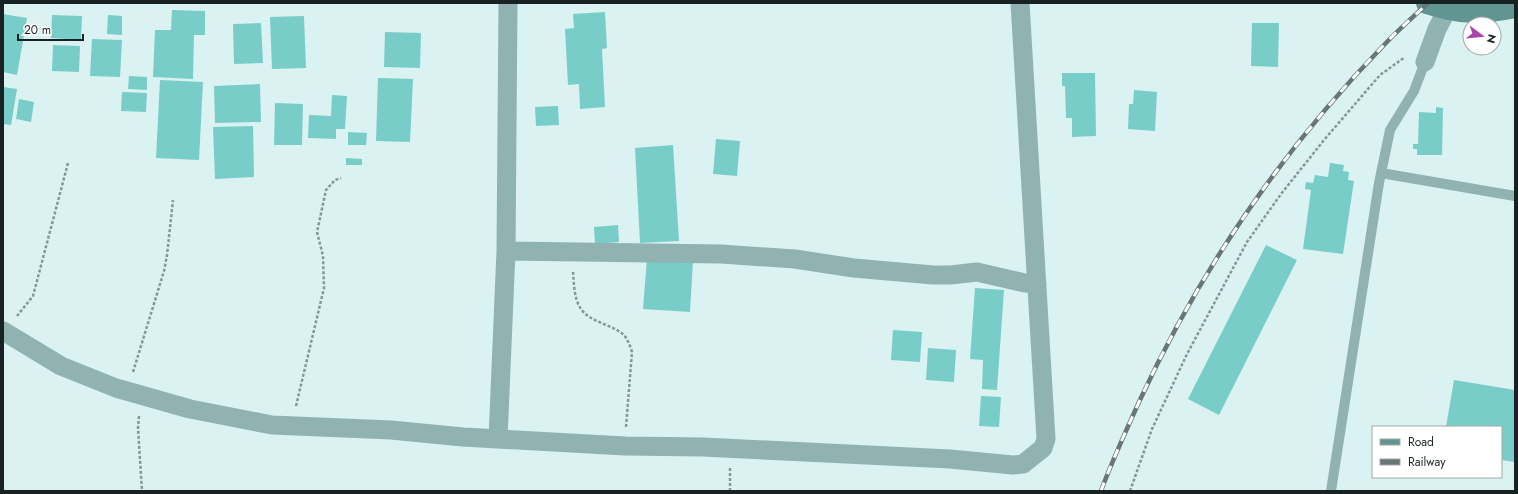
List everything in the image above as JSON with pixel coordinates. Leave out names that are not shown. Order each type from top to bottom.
[{"type":"main road","points":[[1437,6],[1474,12],[1515,7]]},
{"type":"street","points":[[498,439],[506,251],[508,3]]},
{"type":"street","points":[[3,331],[61,366],[88,378],[133,394],[190,408],[272,425],[390,430],[463,437],[625,446],[950,458],[1013,465],[1023,464],[1044,448],[1046,439],[1020,3]]},
{"type":"street","points":[[1428,55],[1437,29],[1437,6]]},
{"type":"street","points":[[506,251],[721,254],[795,259],[854,268],[933,275],[951,275],[977,272],[1025,283],[1037,284]]},
{"type":"lane","points":[[1331,491],[1381,173],[1390,130],[1414,91],[1428,55]]},
{"type":"lane","points":[[1381,173],[1515,196]]},
{"type":"path","points":[[1130,491],[1152,429],[1187,354],[1247,242],[1281,194],[1380,75],[1408,55],[1428,55]]},
{"type":"path","points":[[3,331],[33,296],[68,163]]},
{"type":"path","points":[[291,426],[324,288],[323,256],[317,232],[326,190],[335,180],[341,178]]},
{"type":"path","points":[[142,491],[138,428],[133,394],[168,255],[174,200]]},
{"type":"path","points":[[571,252],[574,285],[580,308],[586,314],[623,335],[632,352],[625,446]]},
{"type":"building","points":[[172,10],[205,11],[205,35],[194,35],[193,79],[153,77],[155,30],[171,30]]},
{"type":"building","points":[[605,12],[607,48],[602,49],[605,107],[580,109],[579,84],[568,85],[565,29],[574,28],[573,14]]},
{"type":"building","points":[[3,14],[27,18],[17,75],[3,72]]},
{"type":"building","points":[[52,15],[82,16],[81,40],[51,38]]},
{"type":"building","points":[[108,15],[122,16],[122,35],[107,34]]},
{"type":"building","points":[[304,16],[306,68],[272,69],[270,17]]},
{"type":"building","points":[[261,23],[263,63],[234,64],[233,24]]},
{"type":"building","points":[[1252,23],[1279,23],[1278,67],[1251,66]]},
{"type":"building","points":[[385,32],[421,33],[420,68],[384,67]]},
{"type":"building","points":[[92,39],[122,40],[120,77],[90,76]]},
{"type":"building","points":[[53,45],[80,46],[79,72],[52,71]]},
{"type":"building","points":[[1062,73],[1095,73],[1096,136],[1072,137],[1072,118],[1066,118],[1065,86],[1062,86]]},
{"type":"building","points":[[129,76],[147,77],[147,90],[128,89]]},
{"type":"building","points":[[378,78],[413,79],[410,142],[376,141]]},
{"type":"building","points":[[160,80],[203,82],[199,160],[156,158]]},
{"type":"building","points":[[260,84],[261,122],[215,123],[214,86]]},
{"type":"building","points":[[3,87],[17,89],[11,125],[3,124]]},
{"type":"building","points":[[1134,90],[1157,92],[1155,131],[1128,129],[1129,104],[1133,104]]},
{"type":"building","points":[[122,92],[147,93],[146,112],[121,111]]},
{"type":"building","points":[[332,95],[347,96],[345,129],[336,129],[336,139],[308,138],[309,115],[331,116]]},
{"type":"building","points":[[19,99],[34,102],[31,122],[16,119]]},
{"type":"building","points":[[275,103],[303,104],[302,145],[274,145]]},
{"type":"building","points":[[558,106],[559,125],[536,126],[535,107]]},
{"type":"building","points":[[1436,107],[1443,108],[1442,155],[1417,155],[1417,149],[1413,149],[1413,144],[1418,144],[1419,112],[1436,113]]},
{"type":"building","points":[[253,126],[254,177],[215,179],[213,127]]},
{"type":"building","points":[[348,132],[367,133],[366,145],[348,145]]},
{"type":"building","points":[[716,139],[740,141],[737,176],[713,174]]},
{"type":"building","points":[[673,145],[679,241],[640,243],[635,148]]},
{"type":"building","points":[[346,158],[362,159],[362,165],[346,165]]},
{"type":"building","points":[[1330,163],[1344,165],[1343,171],[1349,172],[1348,180],[1354,181],[1343,254],[1303,249],[1311,190],[1305,189],[1306,182],[1313,183],[1315,175],[1328,177]]},
{"type":"building","points":[[618,225],[619,242],[595,244],[594,227]]},
{"type":"building","points":[[1266,245],[1297,260],[1219,415],[1188,399]]},
{"type":"building","points":[[647,258],[693,261],[690,312],[643,309]]},
{"type":"building","points":[[975,288],[1004,290],[997,390],[982,389],[983,360],[970,359]]},
{"type":"building","points":[[893,330],[922,332],[920,362],[891,360]]},
{"type":"building","points":[[928,348],[956,350],[954,382],[926,380]]},
{"type":"building","points":[[1454,380],[1515,390],[1515,462],[1502,460],[1502,426],[1446,426]]},
{"type":"building","points":[[981,396],[1001,397],[999,427],[979,426]]},
{"type":"railway","points":[[1101,491],[1114,457],[1163,353],[1189,305],[1246,213],[1278,169],[1347,85],[1389,39],[1428,3]]}]
